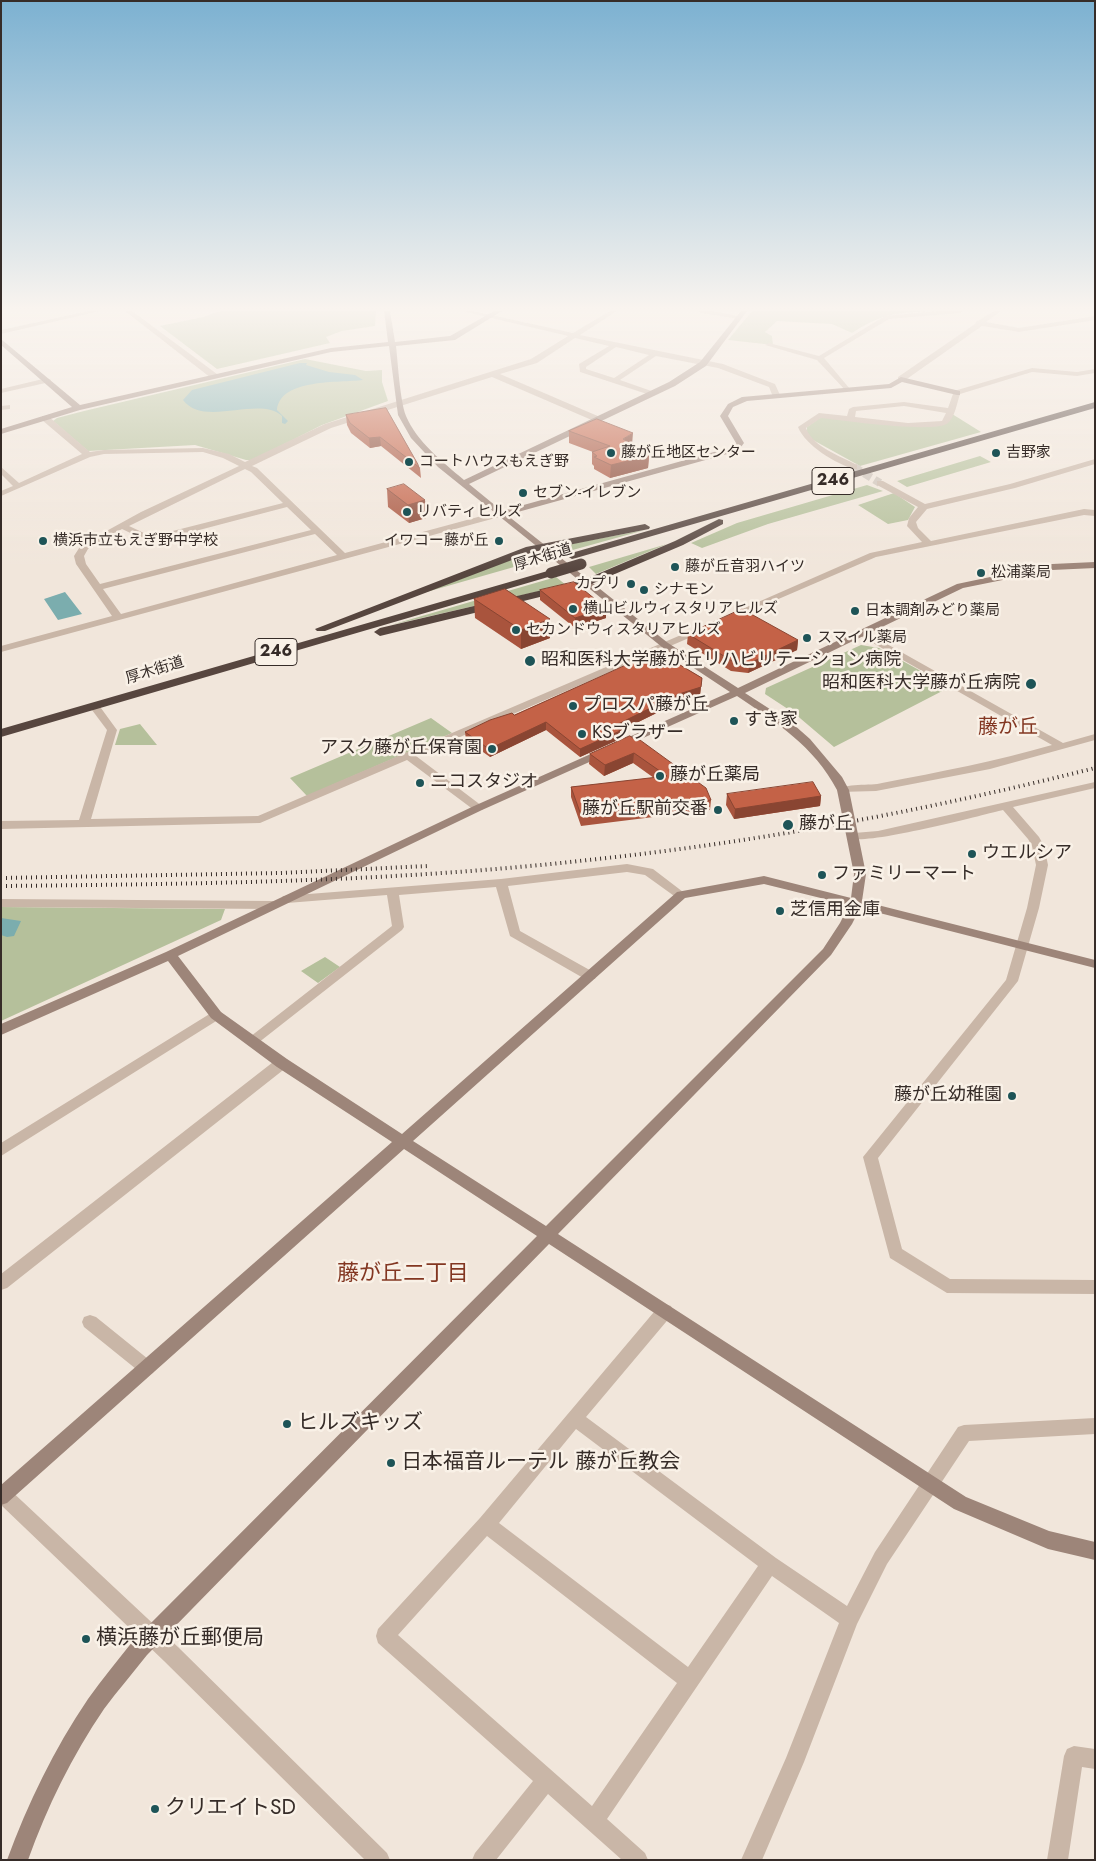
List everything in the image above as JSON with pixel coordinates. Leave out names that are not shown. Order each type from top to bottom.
[{"type":"highway","name":"厚木街道","points":[[1,733],[303,644],[706,518],[1095,405]]},
{"type":"highway","name":"厚木街道","points":[[576,560],[719,522],[1095,412]]},
{"type":"highway","points":[[321,629],[540,546],[706,518]]},
{"type":"highway","points":[[303,644],[368,635],[585,583],[678,543],[719,522]]},
{"type":"highway","name":"厚木街道","points":[[1,724],[321,629],[547,569]]},
{"type":"street","points":[[67,398],[78,408]]},
{"type":"street","points":[[1,432],[78,408],[121,398]]},
{"type":"street","points":[[17,1860],[25,1836],[91,1711],[152,1636],[549,1235],[740,1038],[827,952],[846,924],[856,903],[860,874],[843,790],[823,760],[806,741],[782,722],[665,645],[585,583],[441,465],[414,436],[402,415],[398,398]]},
{"type":"street","points":[[118,617],[81,564],[79,556],[84,547],[122,526],[328,426],[416,398]]},
{"type":"street","points":[[544,398],[598,419]]},
{"type":"street","points":[[463,483],[643,398]]},
{"type":"street","points":[[1,649],[722,454],[735,449],[740,443],[724,416],[726,408],[734,402],[750,398]]},
{"type":"street","points":[[854,467],[803,434],[802,427],[819,415],[908,426],[944,423],[948,418],[954,398]]},
{"type":"street","points":[[850,419],[853,409],[904,404],[949,411]]},
{"type":"street","points":[[813,407],[819,415]]},
{"type":"street","points":[[45,418],[88,455]]},
{"type":"street","points":[[1,494],[88,455],[113,451],[203,450],[226,456],[254,470],[344,557]]},
{"type":"street","points":[[928,544],[911,528],[910,523],[913,517],[924,507],[1012,486],[1095,461]]},
{"type":"street","points":[[1,469],[18,486]]},
{"type":"street","points":[[880,483],[924,507]]},
{"type":"street","points":[[122,526],[142,535],[161,537],[289,504]]},
{"type":"street","points":[[1,825],[260,819],[874,556],[1084,512],[1095,513]]},
{"type":"street","points":[[97,588],[316,531]]},
{"type":"street","points":[[1,1030],[170,955],[478,808],[736,693],[960,586],[1052,567],[1095,565]]},
{"type":"street","points":[[862,633],[1062,746]]},
{"type":"street","points":[[84,823],[112,730],[94,706]]},
{"type":"street","points":[[843,790],[876,788],[990,766],[1095,737]]},
{"type":"street","points":[[409,756],[478,808]]},
{"type":"street","points":[[854,838],[878,835],[1095,785]]},
{"type":"street","points":[[1005,805],[1033,837],[1038,846],[1042,865],[1012,981],[870,1157],[895,1253],[947,1286],[1095,1287]]},
{"type":"street","points":[[287,899],[501,883],[627,868],[649,872],[681,895]]},
{"type":"street","points":[[380,1860],[152,1636],[2,1495],[681,895],[764,880],[1095,964]]},
{"type":"street","points":[[501,883],[514,933],[590,976]]},
{"type":"street","points":[[253,1040],[398,927],[393,892]]},
{"type":"street","points":[[1,903],[273,905]]},
{"type":"street","points":[[170,955],[216,1015],[253,1040],[282,1063],[665,1310],[832,1421],[960,1503],[1048,1540],[1095,1551]]},
{"type":"street","points":[[1,1150],[216,1015]]},
{"type":"street","points":[[1,1283],[282,1063]]},
{"type":"street","points":[[638,1860],[385,1636],[486,1524],[665,1310]]},
{"type":"street","points":[[90,1322],[147,1368]]},
{"type":"street","points":[[574,1418],[770,1564],[850,1619]]},
{"type":"street","points":[[751,1860],[794,1762],[850,1619],[881,1558],[964,1433],[1095,1426]]},
{"type":"street","points":[[486,1524],[690,1681]]},
{"type":"street","points":[[594,1820],[770,1564]]},
{"type":"street","points":[[1057,1860],[1074,1756],[1095,1760]]},
{"type":"street","points":[[482,1860],[547,1780]]},
{"type":"green space","points":[[140,398],[387,398],[388,401],[322,425],[253,460],[246,460],[195,445],[88,451],[53,421],[57,418]]},
{"type":"green space","points":[[949,412],[981,432],[860,466],[813,440],[807,433],[807,427],[821,417],[908,425],[944,423]]},
{"type":"green space","points":[[980,456],[991,462],[907,487],[897,481]]},
{"type":"green space","points":[[867,485],[883,491],[768,524],[702,548],[691,543],[737,523]]},
{"type":"green space","points":[[894,493],[915,507],[908,520],[888,524],[858,505]]},
{"type":"green space","points":[[645,530],[569,551],[560,546]]},
{"type":"green space","points":[[667,544],[596,574],[589,567]]},
{"type":"green space","points":[[526,554],[535,561],[423,593]]},
{"type":"green space","points":[[556,577],[566,585],[391,625]]},
{"type":"green space","points":[[861,645],[879,648],[950,687],[834,747],[794,713],[765,694],[766,688]]},
{"type":"green space","points":[[431,718],[452,733],[307,796],[290,778]]},
{"type":"green space","points":[[140,724],[157,745],[115,745],[120,729]]},
{"type":"green space","points":[[1,907],[225,909],[221,920],[1,1021]]},
{"type":"green space","points":[[325,957],[340,967],[318,983],[301,971]]},
{"type":"water","points":[[185,398],[283,398],[277,410],[288,421],[285,424],[282,423],[282,416],[272,410],[204,411],[192,408],[183,400]]},
{"type":"water","points":[[65,592],[82,614],[58,620],[44,599]]},
{"type":"water","points":[[1,918],[21,921],[14,936],[7,937],[1,935]]},
{"type":"building","points":[[386,408],[420,468],[380,437],[369,438],[350,423],[346,415]]},
{"type":"building","points":[[597,419],[633,433],[623,439],[649,456],[611,465],[594,457],[597,456],[592,452],[610,446],[569,431]]},
{"type":"building","points":[[404,484],[425,500],[408,505],[387,489]]},
{"type":"building","points":[[574,582],[606,608],[575,618],[540,590]]},
{"type":"building","points":[[505,589],[550,619],[521,630],[474,599]]},
{"type":"building","points":[[742,609],[798,640],[750,663],[732,661],[688,634]]},
{"type":"building","points":[[660,650],[677,661],[675,662],[702,678],[701,687],[679,694],[614,726],[620,731],[580,749],[546,722],[489,749],[465,732],[490,720],[512,713],[514,715]]},
{"type":"building","points":[[630,736],[640,740],[706,788],[711,800],[581,815],[571,787],[667,776],[634,753],[605,765],[590,754]]},
{"type":"building","points":[[813,782],[821,796],[735,809],[727,794]]},
{"type":"tunnel","points":[[854,467],[880,483]]},
{"type":"railway","points":[[1,886],[295,881],[442,873],[588,860],[716,844],[843,823],[970,798],[1095,768]]},
{"type":"railway","points":[[1,878],[280,873],[429,866]]},
{"type":"place","name":"藤が丘地区センター","points":[[611,453]]},
{"type":"place","name":"吉野家","points":[[996,453]]},
{"type":"place","name":"コートハウスもえぎ野","points":[[409,462]]},
{"type":"place","name":"セブン-イレブン","points":[[523,493]]},
{"type":"place","name":"リバティヒルズ","points":[[407,512]]},
{"type":"place","name":"横浜市立もえぎ野中学校","points":[[43,541]]},
{"type":"place","name":"イワコー藤が丘","points":[[499,541]]},
{"type":"place","name":"藤が丘音羽ハイツ","points":[[675,567]]},
{"type":"place","name":"松浦薬局","points":[[981,573]]},
{"type":"place","name":"カプリ","points":[[631,584]]},
{"type":"place","name":"シナモン","points":[[644,590]]},
{"type":"place","name":"横山ビルウィスタリアヒルズ","points":[[573,609]]},
{"type":"place","name":"日本調剤みどり薬局","points":[[855,611]]},
{"type":"place","name":"セカンドウィスタリアヒルズ","points":[[516,630]]},
{"type":"place","name":"スマイル薬局","points":[[807,638]]},
{"type":"place","name":"昭和医科大学藤が丘リハビリテーション病院","points":[[530,661]]},
{"type":"place","name":"昭和医科大学藤が丘病院","points":[[1031,684]]},
{"type":"place","name":"プロスパ藤が丘","points":[[573,706]]},
{"type":"place","name":"すき家","points":[[734,721]]},
{"type":"place","name":"KSブラザー","points":[[582,734]]},
{"type":"place","name":"アスク藤が丘保育園","points":[[492,749]]},
{"type":"place","name":"藤が丘薬局","points":[[660,776]]},
{"type":"place","name":"ニコスタジオ","points":[[420,783]]},
{"type":"place","name":"藤が丘駅前交番","points":[[718,810]]},
{"type":"place","name":"藤が丘","points":[[788,825]]},
{"type":"place","name":"ウエルシア","points":[[972,854]]},
{"type":"place","name":"ファミリーマート","points":[[822,875]]},
{"type":"place","name":"芝信用金庫","points":[[780,911]]},
{"type":"place","name":"藤が丘幼稚園","points":[[1012,1096]]},
{"type":"place","name":"ヒルズキッズ","points":[[287,1424]]},
{"type":"place","name":"日本福音ルーテル 藤が丘教会","points":[[391,1463]]},
{"type":"place","name":"横浜藤が丘郵便局","points":[[86,1639]]},
{"type":"place","name":"クリエイトSD","points":[[155,1809]]},
{"type":"district","name":"藤が丘","points":[[1008,728]]},
{"type":"district","name":"藤が丘二丁目","points":[[403,1275]]}]
